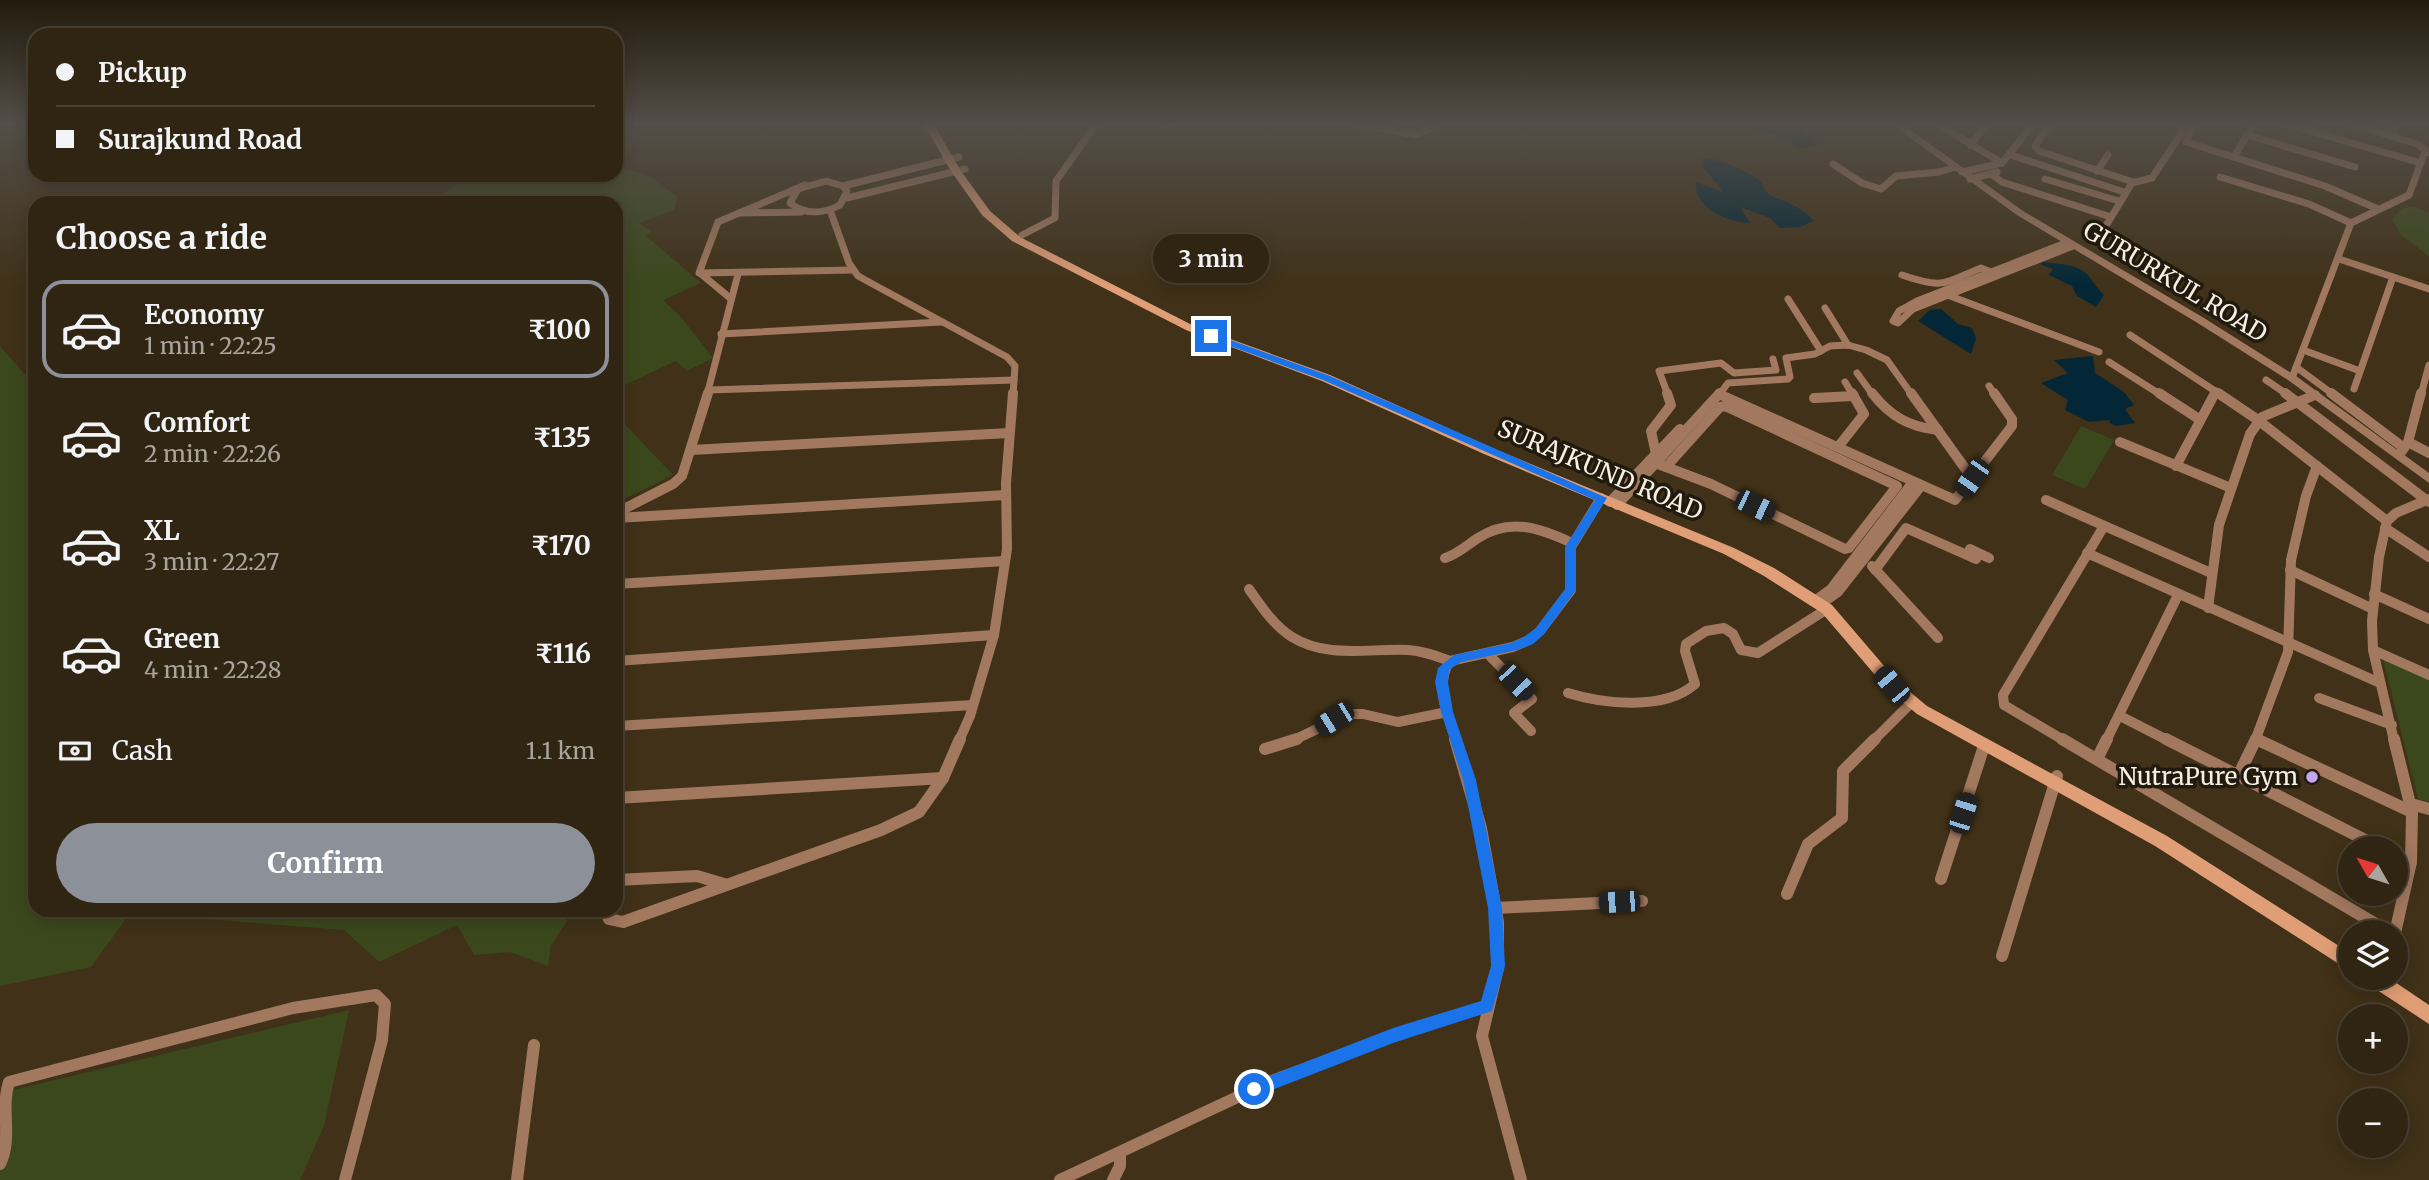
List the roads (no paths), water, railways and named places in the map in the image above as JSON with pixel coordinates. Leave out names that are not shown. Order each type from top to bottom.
[{"type":"main road","name":"SURAJKUND ROAD","points":[[965,178],[990,219],[1007,234],[1176,322],[1326,378],[1613,500]]},
{"type":"main road","name":"SURAJKUND ROAD","points":[[968,178],[1000,219],[1023,235],[1193,324],[1317,367],[1729,551],[1823,601],[1916,697],[2182,854],[2338,955]]},
{"type":"main road","name":"SURAJKUND ROAD","points":[[1823,601],[1892,685],[1911,703],[1984,746],[2055,779],[2178,843],[2338,944]]},
{"type":"main road","points":[[2392,990],[2429,1015]]},
{"type":"main road","points":[[2408,990],[2429,1004]]},
{"type":"street","points":[[699,273],[717,223],[805,185],[826,181],[843,186],[884,178]]},
{"type":"street","points":[[739,212],[830,210],[847,198],[911,178]]},
{"type":"street","points":[[1023,235],[1055,218],[1058,178]]},
{"type":"street","points":[[1854,178],[1881,189],[1894,178]]},
{"type":"street","name":"GURURKUL ROAD","points":[[1970,178],[2070,244],[2200,320],[2403,449],[2429,479]]},
{"type":"street","points":[[1997,178],[2109,220],[2124,192],[2133,182]]},
{"type":"street","points":[[2080,178],[2124,192]]},
{"type":"street","points":[[2120,178],[2133,182],[2152,178]]},
{"type":"street","points":[[2224,178],[2309,204],[2351,223]]},
{"type":"street","points":[[2300,178],[2378,209]]},
{"type":"street","points":[[2292,378],[2351,223],[2411,194],[2416,178]]},
{"type":"street","points":[[2034,193],[2045,179],[2119,201]]},
{"type":"street","points":[[803,212],[790,203],[790,196],[805,185]]},
{"type":"street","points":[[843,186],[847,191],[847,198]]},
{"type":"street","points":[[608,917],[623,922],[908,819],[922,808],[943,778],[973,705],[994,635],[1005,561],[1013,360],[863,280],[853,270],[830,210]]},
{"type":"street","points":[[2070,244],[2002,276],[1913,309],[1898,323],[1892,321],[1909,305],[2070,244]]},
{"type":"street","points":[[2339,258],[2429,289]]},
{"type":"street","points":[[1902,275],[1935,286],[1981,268],[2002,276]]},
{"type":"street","points":[[699,273],[853,270]]},
{"type":"street","points":[[699,273],[730,298]]},
{"type":"street","points":[[623,511],[678,481],[682,476],[738,274]]},
{"type":"street","points":[[2354,389],[2393,277]]},
{"type":"street","points":[[1950,296],[2099,352]]},
{"type":"street","points":[[1788,299],[1821,351]]},
{"type":"street","points":[[1825,308],[1848,345]]},
{"type":"street","points":[[721,334],[942,322]]},
{"type":"street","points":[[2130,335],[2258,420],[2429,557]]},
{"type":"street","points":[[1657,462],[1731,382],[1788,379],[1790,376],[1786,358],[1821,351],[1830,346],[1848,345],[1887,360],[1972,478]]},
{"type":"street","points":[[2303,350],[2360,371]]},
{"type":"street","points":[[1657,462],[1649,431],[1671,405],[1659,371],[1721,363],[1734,373],[1776,370],[1773,359]]},
{"type":"street","points":[[2109,362],[2199,419]]},
{"type":"street","points":[[2403,449],[2426,391],[2429,365]]},
{"type":"street","points":[[2296,367],[2403,449],[2429,453]]},
{"type":"street","points":[[1857,373],[1890,415],[1918,428],[1938,430]]},
{"type":"street","points":[[708,390],[1014,380]]},
{"type":"street","points":[[2266,380],[2428,501]]},
{"type":"street","points":[[1838,447],[1863,416],[1863,409],[1845,382]]},
{"type":"street","points":[[1718,395],[1955,500],[2013,423],[1989,386]]},
{"type":"street","points":[[2176,466],[2216,391]]},
{"type":"street","points":[[2208,608],[2218,526],[2250,434],[2258,420],[2315,395]]},
{"type":"street","points":[[1814,398],[1854,396]]},
{"type":"street","points":[[1249,589],[1269,617],[1307,645],[1335,650],[1416,651],[1450,661],[1529,640],[1555,613],[1571,590],[1572,543],[1613,500],[1720,407],[1728,407],[1896,484],[1862,556],[1839,592],[1823,601],[1758,653],[1741,650],[1732,632],[1715,628],[1692,638],[1686,644],[1685,651],[1695,684],[1685,693],[1618,704],[1598,702],[1568,693]]},
{"type":"street","points":[[691,450],[1009,433]]},
{"type":"street","points":[[2120,442],[2231,488]]},
{"type":"street","points":[[1657,462],[1711,484],[1845,549],[1895,514]]},
{"type":"street","points":[[2238,776],[2256,739],[2290,645],[2290,570],[2306,496],[2317,466]]},
{"type":"street","points":[[1862,556],[1891,526],[1895,514],[1917,484]]},
{"type":"street","points":[[623,515],[1006,495]]},
{"type":"street","points":[[2046,500],[2211,573]]},
{"type":"street","points":[[2396,920],[2410,862],[2412,808],[2373,650],[2374,594],[2386,524],[2396,513],[2428,501]]},
{"type":"street","points":[[1895,514],[1989,558]]},
{"type":"street","points":[[1445,558],[1460,553],[1486,533],[1512,524],[1537,528],[1572,543]]},
{"type":"street","points":[[1891,526],[1903,531]]},
{"type":"street","points":[[2104,526],[2002,699],[2006,707],[2371,920]]},
{"type":"street","points":[[1875,570],[1906,528],[1976,559]]},
{"type":"street","points":[[2087,553],[2379,683]]},
{"type":"street","points":[[1862,556],[1938,638]]},
{"type":"street","points":[[623,584],[1005,561]]},
{"type":"street","points":[[2290,570],[2373,609]]},
{"type":"street","points":[[2374,594],[2429,619]]},
{"type":"street","points":[[2097,759],[2178,595]]},
{"type":"street","points":[[623,661],[994,635]]},
{"type":"street","points":[[2373,650],[2429,676]]},
{"type":"street","points":[[1487,653],[1532,699],[1514,713],[1531,732]]},
{"type":"street","points":[[1450,661],[1442,676],[1447,712],[1470,780],[1495,908],[1498,966],[1482,1036],[1521,1180]]},
{"type":"street","points":[[2319,698],[2392,725]]},
{"type":"street","points":[[1787,894],[1808,844],[1842,818],[1844,811],[1841,779],[1845,768],[1911,703]]},
{"type":"street","points":[[623,726],[973,705]]},
{"type":"street","points":[[1265,749],[1302,737],[1348,714],[1363,714],[1398,722],[1447,712]]},
{"type":"street","points":[[2120,716],[2357,836]]},
{"type":"street","points":[[2256,739],[2412,808],[2429,809]]},
{"type":"street","points":[[1941,879],[1984,746]]},
{"type":"street","points":[[623,797],[943,778]]},
{"type":"street","points":[[2001,956],[2055,779]]},
{"type":"street","points":[[623,880],[697,876],[724,884]]},
{"type":"street","points":[[1495,908],[1642,901]]},
{"type":"street","points":[[0,1164],[7,1146],[1,1095],[9,1082],[293,1008],[369,993],[376,995],[385,1004],[382,1040],[345,1180]]},
{"type":"street","points":[[1060,1180],[1272,1082],[1393,1036],[1487,1006]]},
{"type":"street","points":[[517,1180],[534,1045]]},
{"type":"street","points":[[1113,1180],[1119,1166],[1120,1154]]},
{"type":"water","points":[[1712,178],[1756,178],[1770,195],[1800,209],[1814,221],[1800,227],[1780,228],[1770,218],[1740,207],[1750,223],[1732,220],[1706,207],[1700,200],[1696,182],[1723,192]]},
{"type":"water","points":[[2041,262],[2076,267],[2086,273],[2104,295],[2096,307],[2077,296],[2072,286],[2049,275],[2053,269]]},
{"type":"water","points":[[1941,309],[1958,324],[1972,328],[1976,338],[1971,354],[1918,321],[1930,310]]},
{"type":"water","points":[[2093,356],[2095,373],[2124,392],[2134,405],[2125,409],[2135,423],[2116,426],[2109,420],[2089,422],[2065,410],[2068,400],[2041,383],[2068,373],[2054,360]]},
{"type":"place","name":"NutraPure Gym","points":[[2312,777]]}]
